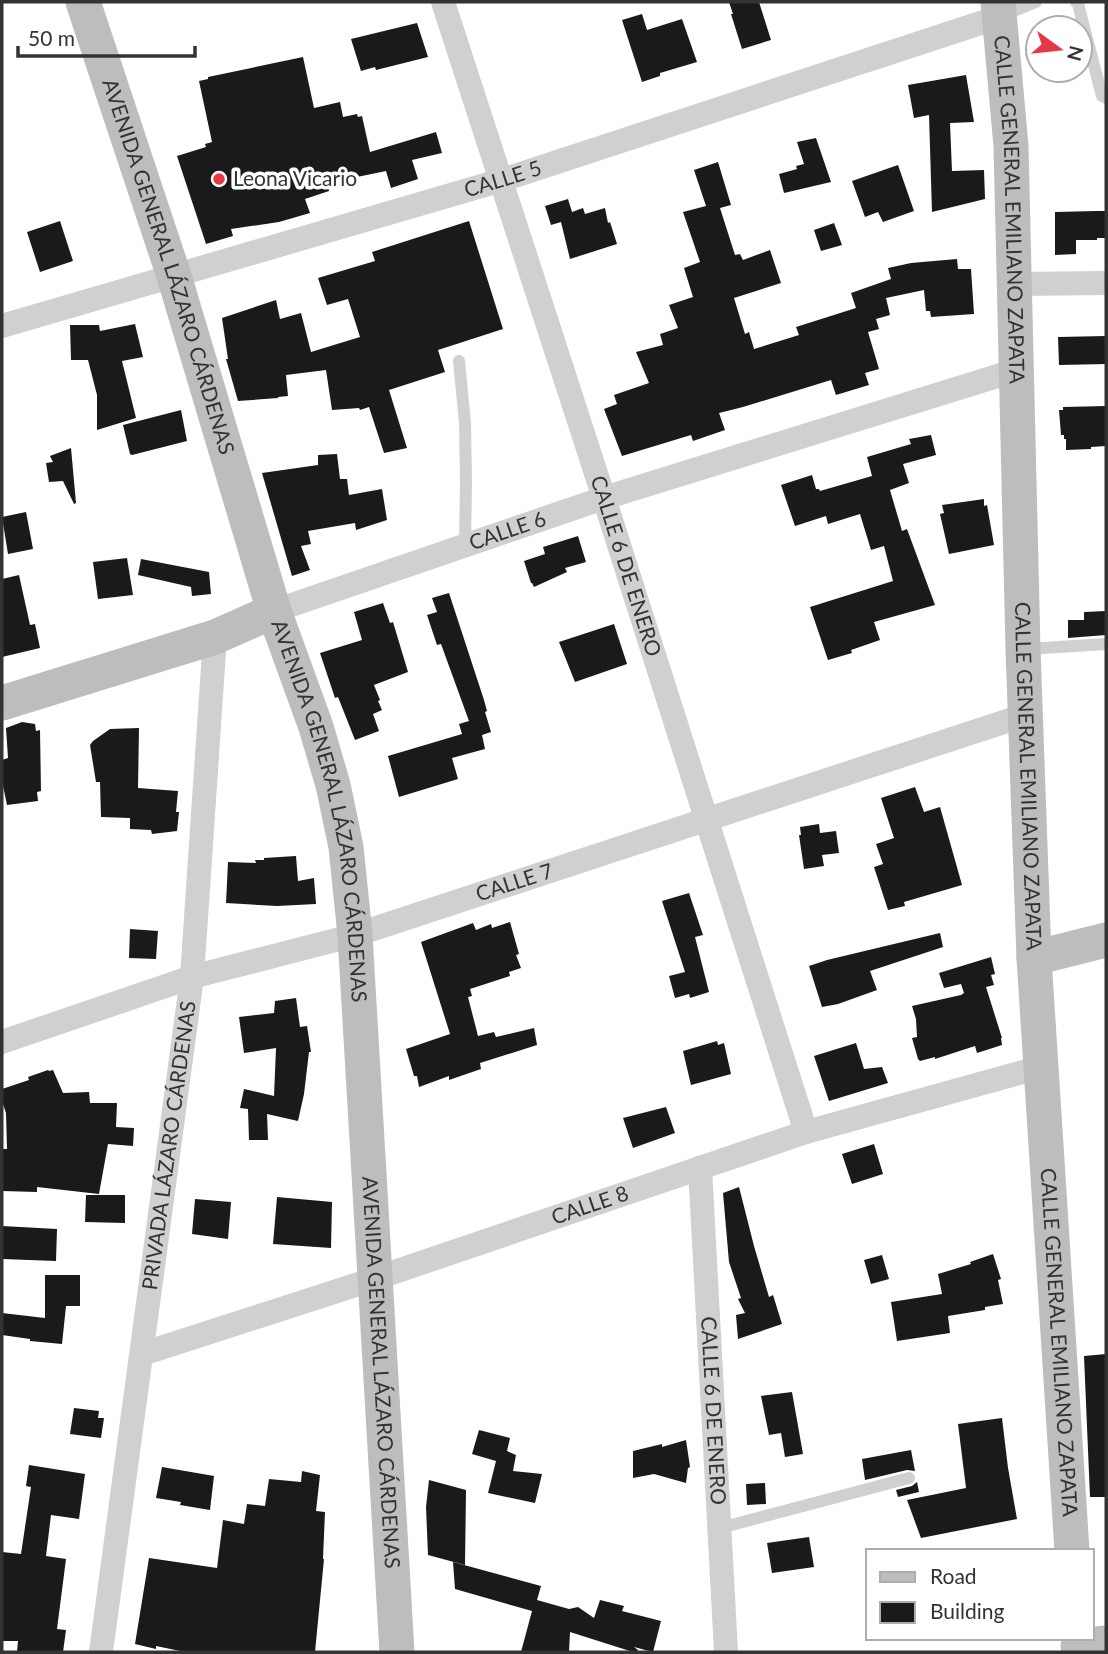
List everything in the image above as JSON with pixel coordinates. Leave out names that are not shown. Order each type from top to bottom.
[{"type":"street","name":"AVENIDA GENERAL LÁZARO CÁRDENAS","points":[[83,2],[174,276],[274,611],[316,727],[333,785],[346,847],[355,935],[397,1652]]},
{"type":"street","name":"CALLE 6 DE ENERO","points":[[443,2],[806,1132]]},
{"type":"street","name":"CALLE 5","points":[[2,326],[502,180],[999,9]]},
{"type":"street","name":"CALLE GENERAL EMILIANO ZAPATA","points":[[999,9],[1011,146],[1023,649],[1034,958],[1072,1549]]},
{"type":"street","points":[[1015,284],[1106,283]]},
{"type":"street","name":"CALLE 6","points":[[2,703],[215,637],[274,611],[604,498],[1017,370]]},
{"type":"street","name":"PRIVADA LÁZARO CÁRDENAS","points":[[101,1652],[192,977],[215,637]]},
{"type":"street","name":"CALLE 7","points":[[2,1042],[192,977],[355,935],[1025,715]]},
{"type":"street","points":[[1034,958],[1106,940]]},
{"type":"street","name":"CALLE 8","points":[[142,1354],[374,1279],[806,1132],[1041,1066]]},
{"type":"street","name":"CALLE 6 DE ENERO","points":[[700,1168],[726,1652]]},
{"type":"lane","points":[[999,9],[1037,2]]},
{"type":"lane","points":[[1076,2],[1102,96],[1106,98]]},
{"type":"lane","points":[[458,361],[465,423],[465,546]]},
{"type":"lane","points":[[1023,649],[1106,644]]},
{"type":"lane","points":[[720,1528],[909,1478]]},
{"type":"building","points":[[729,2],[759,2],[771,40],[742,49]]},
{"type":"building","points":[[642,14],[647,30],[682,19],[697,62],[660,73],[660,76],[642,82],[622,20]]},
{"type":"building","points":[[417,23],[428,57],[361,71],[351,39]]},
{"type":"building","points":[[303,57],[314,108],[340,102],[343,117],[357,114],[358,117],[362,116],[370,152],[436,132],[442,153],[412,160],[418,179],[391,188],[386,171],[328,183],[329,191],[305,199],[310,213],[279,222],[231,229],[233,236],[206,244],[177,156],[206,147],[205,144],[212,142],[199,81]]},
{"type":"building","points":[[966,75],[974,122],[950,123],[952,171],[984,170],[985,199],[932,212],[929,115],[914,118],[908,85]]},
{"type":"building","points":[[816,138],[831,182],[784,193],[779,174],[804,164],[797,142]]},
{"type":"building","points":[[718,162],[731,205],[720,208],[735,255],[740,254],[743,260],[770,250],[781,283],[734,298],[745,334],[749,332],[754,349],[799,335],[796,327],[856,308],[851,293],[891,279],[888,268],[911,263],[957,259],[958,269],[971,269],[974,314],[931,317],[930,311],[926,311],[924,290],[886,298],[890,315],[876,319],[879,329],[868,332],[879,369],[865,373],[869,385],[836,395],[831,380],[719,413],[725,430],[693,441],[691,435],[622,456],[604,409],[617,404],[614,395],[649,383],[636,352],[663,345],[660,334],[678,328],[669,305],[693,297],[684,268],[700,262],[683,212],[706,206],[694,170]]},
{"type":"building","points":[[898,165],[914,211],[883,222],[878,212],[865,217],[852,181]]},
{"type":"building","points":[[568,199],[572,212],[583,208],[585,214],[605,208],[617,244],[570,259],[561,222],[551,225],[545,206]]},
{"type":"building","points":[[1106,211],[1106,238],[1076,240],[1076,254],[1055,255],[1055,212]]},
{"type":"building","points":[[60,221],[73,261],[40,272],[27,232]]},
{"type":"building","points":[[469,221],[503,329],[438,350],[445,372],[389,390],[407,448],[384,453],[369,407],[360,410],[332,410],[326,370],[286,375],[288,396],[238,401],[226,359],[222,318],[276,300],[280,319],[301,313],[311,352],[360,337],[348,299],[327,305],[318,278],[375,261],[372,252]]},
{"type":"building","points":[[834,223],[842,245],[821,251],[814,230]]},
{"type":"building","points":[[135,324],[143,357],[122,361],[136,418],[97,430],[97,395],[88,360],[71,360],[70,325],[99,325],[100,331]]},
{"type":"building","points":[[1106,336],[1106,364],[1059,365],[1058,337]]},
{"type":"building","points":[[1106,406],[1106,446],[1066,450],[1066,439],[1061,435],[1059,410],[1063,410],[1063,407]]},
{"type":"building","points":[[181,410],[187,441],[130,454],[123,425]]},
{"type":"building","points":[[931,435],[936,455],[903,464],[909,483],[890,490],[902,531],[907,529],[935,605],[874,622],[880,640],[828,660],[810,607],[893,581],[884,546],[871,550],[860,514],[828,524],[826,516],[795,526],[781,485],[812,475],[816,489],[820,491],[872,476],[867,457],[911,444],[909,439]]},
{"type":"building","points":[[71,448],[74,504],[63,481],[49,482],[46,463],[53,462],[50,456]]},
{"type":"building","points":[[337,454],[340,479],[347,479],[349,495],[382,489],[387,520],[356,530],[355,523],[308,531],[311,544],[301,546],[310,570],[292,576],[262,473],[318,465],[318,455]]},
{"type":"building","points":[[984,499],[994,545],[949,554],[940,514],[944,513],[942,505]]},
{"type":"building","points":[[26,512],[33,549],[8,554],[2,517]]},
{"type":"building","points":[[578,536],[586,562],[565,568],[567,572],[534,587],[524,561],[545,554],[543,547]]},
{"type":"building","points":[[127,558],[133,595],[98,599],[93,562]]},
{"type":"building","points":[[141,559],[209,572],[211,594],[192,596],[191,587],[138,575]]},
{"type":"building","points":[[19,575],[30,625],[35,624],[40,648],[2,657],[2,579]]},
{"type":"building","points":[[449,593],[484,700],[491,732],[482,735],[485,749],[452,758],[458,779],[399,797],[388,756],[462,734],[459,724],[469,721],[441,644],[437,645],[427,615],[437,612],[432,598]]},
{"type":"building","points":[[383,603],[390,623],[393,622],[408,672],[374,685],[382,710],[373,714],[379,731],[355,740],[338,697],[335,698],[320,653],[362,640],[354,612]]},
{"type":"building","points":[[1106,611],[1106,635],[1068,638],[1068,620],[1084,620],[1084,612]]},
{"type":"building","points":[[614,624],[627,664],[575,682],[559,642]]},
{"type":"building","points":[[22,722],[35,724],[36,731],[40,730],[41,791],[37,792],[38,801],[7,805],[2,781],[2,760],[8,758],[6,728]]},
{"type":"building","points":[[139,728],[138,788],[178,791],[177,831],[152,834],[151,830],[130,829],[130,818],[101,817],[100,782],[96,782],[90,745],[110,729]]},
{"type":"building","points":[[915,787],[924,812],[940,807],[962,885],[904,902],[905,906],[888,910],[874,867],[883,864],[876,844],[894,838],[881,798]]},
{"type":"building","points":[[819,824],[820,833],[836,831],[839,853],[822,855],[824,866],[804,869],[800,827]]},
{"type":"building","points":[[296,856],[298,881],[314,878],[316,904],[277,906],[226,903],[228,862],[256,863],[255,860],[264,858]]},
{"type":"building","points":[[689,893],[703,935],[695,937],[709,992],[690,998],[689,994],[675,998],[669,976],[685,972],[662,901]]},
{"type":"building","points":[[510,922],[521,968],[509,972],[510,976],[470,989],[472,996],[468,997],[478,1036],[494,1032],[496,1037],[534,1028],[537,1045],[480,1063],[481,1069],[449,1080],[449,1076],[419,1087],[406,1049],[450,1034],[421,942],[473,923],[476,930],[491,924],[492,928]]},
{"type":"building","points":[[130,929],[158,931],[156,959],[129,958]]},
{"type":"building","points":[[940,933],[943,947],[870,971],[877,990],[822,1007],[809,966]]},
{"type":"building","points":[[991,957],[995,974],[991,975],[994,985],[986,987],[1002,1045],[977,1053],[975,1046],[920,1061],[912,1038],[917,1037],[912,1006],[961,995],[964,993],[961,984],[944,988],[939,973]]},
{"type":"building","points":[[296,998],[300,1027],[307,1026],[311,1052],[298,1121],[267,1114],[268,1140],[249,1140],[248,1109],[240,1108],[244,1089],[274,1096],[276,1048],[244,1053],[239,1017],[274,1013],[275,1001]]},
{"type":"building","points":[[717,1041],[718,1045],[724,1043],[731,1074],[691,1085],[683,1051]]},
{"type":"building","points":[[856,1043],[864,1069],[882,1067],[888,1083],[829,1101],[814,1056]]},
{"type":"building","points":[[53,1070],[63,1093],[89,1092],[90,1103],[117,1103],[116,1127],[134,1128],[133,1146],[108,1144],[99,1194],[37,1187],[37,1192],[2,1191],[2,1149],[7,1149],[2,1089]]},
{"type":"building","points":[[666,1107],[675,1133],[633,1148],[623,1118]]},
{"type":"building","points":[[874,1144],[883,1174],[852,1184],[842,1154]]},
{"type":"building","points":[[739,1187],[769,1297],[773,1295],[782,1324],[738,1339],[736,1315],[745,1313],[738,1299],[741,1298],[729,1262],[723,1193]]},
{"type":"building","points":[[86,1195],[125,1195],[125,1223],[85,1222]]},
{"type":"building","points":[[277,1197],[332,1202],[331,1248],[273,1244]]},
{"type":"building","points":[[195,1199],[231,1202],[228,1239],[192,1234]]},
{"type":"building","points":[[2,1226],[57,1229],[56,1261],[2,1259]]},
{"type":"building","points":[[993,1254],[1001,1279],[998,1280],[1003,1304],[948,1316],[950,1333],[897,1341],[891,1302],[942,1294],[938,1274]]},
{"type":"building","points":[[882,1255],[889,1279],[871,1284],[864,1260]]},
{"type":"building","points":[[45,1275],[80,1275],[80,1306],[66,1306],[62,1344],[2,1335],[2,1313],[45,1318]]},
{"type":"building","points":[[1106,1354],[1106,1497],[1090,1497],[1084,1356]]},
{"type":"building","points":[[792,1392],[803,1454],[785,1457],[781,1433],[769,1435],[761,1396]]},
{"type":"building","points":[[74,1408],[99,1411],[98,1418],[104,1418],[101,1438],[70,1434]]},
{"type":"building","points":[[1002,1418],[1017,1519],[921,1538],[907,1500],[966,1488],[958,1424]]},
{"type":"building","points":[[479,1430],[510,1438],[507,1451],[516,1455],[513,1471],[542,1474],[535,1503],[488,1493],[496,1461],[472,1454]]},
{"type":"building","points":[[686,1440],[690,1467],[686,1483],[654,1474],[633,1478],[633,1451]]},
{"type":"building","points":[[911,1450],[915,1471],[907,1470],[865,1480],[862,1459]]},
{"type":"building","points":[[29,1465],[85,1474],[79,1519],[51,1515],[46,1556],[66,1559],[57,1629],[66,1630],[63,1652],[17,1652],[18,1641],[2,1641],[2,1552],[21,1554],[31,1487],[26,1486]]},
{"type":"building","points":[[162,1467],[214,1476],[210,1510],[156,1498]]},
{"type":"building","points":[[302,1471],[320,1475],[316,1511],[325,1512],[324,1559],[315,1652],[185,1652],[135,1644],[149,1558],[217,1568],[223,1520],[244,1524],[247,1504],[265,1506],[269,1479],[301,1482]]},
{"type":"building","points":[[429,1480],[466,1490],[465,1565],[428,1555],[426,1507]]},
{"type":"building","points":[[917,1482],[919,1492],[898,1497],[896,1490]]},
{"type":"building","points":[[765,1483],[766,1504],[747,1505],[746,1484]]},
{"type":"building","points":[[809,1537],[814,1567],[772,1573],[767,1543]]},
{"type":"building","points":[[453,1562],[541,1586],[537,1600],[569,1609],[578,1607],[594,1618],[600,1600],[624,1606],[622,1611],[661,1621],[653,1652],[634,1647],[638,1650],[633,1652],[570,1632],[569,1652],[521,1652],[532,1611],[455,1589]]},
{"type":"place","name":"Leona Vicario","points":[[219,179]]}]
